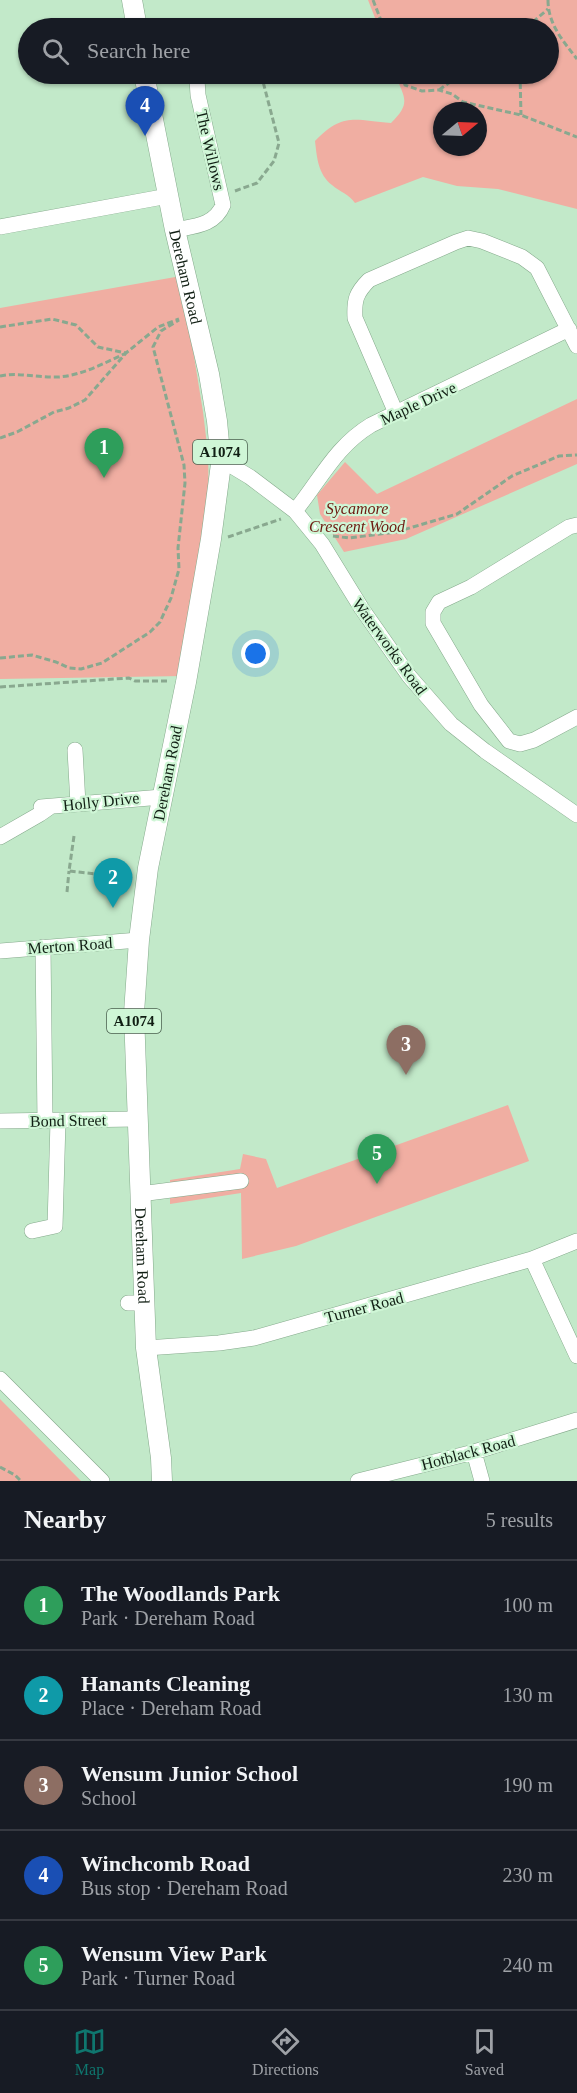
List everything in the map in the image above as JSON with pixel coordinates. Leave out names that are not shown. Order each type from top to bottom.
[{"type":"main road","points":[[132,0],[135,18]]},
{"type":"main road","name":"Dereham Road","points":[[146,84],[175,230],[209,374],[221,464],[211,539],[186,682],[148,868],[139,940],[134,1013],[140,1194],[136,1303],[146,1348],[162,1481]]},
{"type":"street","name":"The Willows","points":[[175,230],[212,221],[220,213],[223,205],[197,84]]},
{"type":"street","points":[[0,226],[168,196]]},
{"type":"street","points":[[396,413],[355,318],[354,302],[361,287],[369,280],[456,242],[468,238],[482,241],[522,257],[537,268],[577,346]]},
{"type":"street","name":"Maple Drive","points":[[295,511],[343,446],[357,434],[569,329]]},
{"type":"street","name":"Waterworks Road","points":[[221,464],[230,465],[250,477],[295,511],[322,544],[362,609],[409,676],[451,724],[485,751],[577,815]]},
{"type":"street","points":[[577,525],[471,587],[440,602],[433,612],[433,623],[481,705],[509,741],[520,744],[534,740],[577,717]]},
{"type":"street","points":[[75,750],[78,804]]},
{"type":"street","name":"Holly Drive","points":[[0,837],[45,807],[162,797]]},
{"type":"street","name":"Merton Road","points":[[0,951],[139,940]]},
{"type":"street","points":[[32,1231],[55,1226],[44,947]]},
{"type":"street","name":"Bond Street","points":[[0,1121],[137,1119]]},
{"type":"street","points":[[140,1194],[241,1181]]},
{"type":"street","name":"Turner Road","points":[[146,1348],[254,1338],[532,1259],[577,1241]]},
{"type":"street","points":[[532,1259],[577,1356]]},
{"type":"street","points":[[0,1379],[102,1481]]},
{"type":"street","name":"Hotblack Road","points":[[358,1481],[474,1452],[577,1420]]},
{"type":"street","points":[[474,1452],[482,1481]]},
{"type":"path","points":[[373,0],[380,18]]},
{"type":"path","points":[[548,0],[551,18]]},
{"type":"path","points":[[538,18],[548,9]]},
{"type":"path","points":[[559,35],[577,59]]},
{"type":"path","points":[[236,191],[257,183],[274,161],[279,143],[264,84]]},
{"type":"path","points":[[405,84],[422,91],[439,90],[452,94],[463,102],[521,115],[577,137]]},
{"type":"path","points":[[439,90],[447,84]]},
{"type":"path","points":[[520,84],[521,115]]},
{"type":"path","points":[[0,438],[17,432],[54,411],[69,408],[85,400],[126,353],[158,327],[187,316],[161,331],[153,347],[184,465],[184,492],[178,548],[179,569],[171,598],[160,622],[140,641],[102,663],[81,669],[69,668],[32,656],[0,658]]},
{"type":"path","points":[[0,327],[52,319],[76,325],[98,347],[126,353]]},
{"type":"path","points":[[0,376],[9,374],[60,377],[98,366],[126,353]]},
{"type":"path","points":[[322,544],[334,536],[349,538],[396,532],[457,514],[512,476],[559,456],[577,455]]},
{"type":"path","points":[[228,537],[286,517],[295,511]]},
{"type":"path","points":[[0,687],[129,678],[135,681],[186,682]]},
{"type":"path","points":[[67,892],[74,836]]},
{"type":"path","points":[[69,871],[106,875]]},
{"type":"path","points":[[0,1467],[21,1481]]},
{"type":"green space","points":[[368,0],[577,0],[577,209],[498,189],[457,186],[423,177],[355,203],[327,181],[321,171],[315,141],[333,126],[350,120],[391,123],[402,110],[404,100],[399,84],[559,84],[559,18],[375,18]]},
{"type":"green space","points":[[181,276],[203,412],[208,453],[209,504],[184,676],[0,679],[0,308]]},
{"type":"green space","name":"Sycamore Crescent Wood","points":[[577,399],[577,464],[406,539],[344,552],[320,514],[317,495],[345,462],[377,494]]},
{"type":"green space","points":[[508,1105],[529,1161],[296,1246],[242,1259],[241,1193],[170,1204],[170,1180],[240,1169],[243,1154],[266,1159],[277,1188]]},
{"type":"green space","points":[[0,1399],[81,1481],[0,1481]]},
{"type":"place","name":"Winchcomb Road","points":[[145,136]]},
{"type":"place","name":"The Woodlands Park","points":[[104,478]]},
{"type":"place","name":"Hanants Cleaning","points":[[113,908]]},
{"type":"place","name":"Wensum Junior School","points":[[406,1075]]},
{"type":"place","name":"Wensum View Park","points":[[377,1184]]}]
